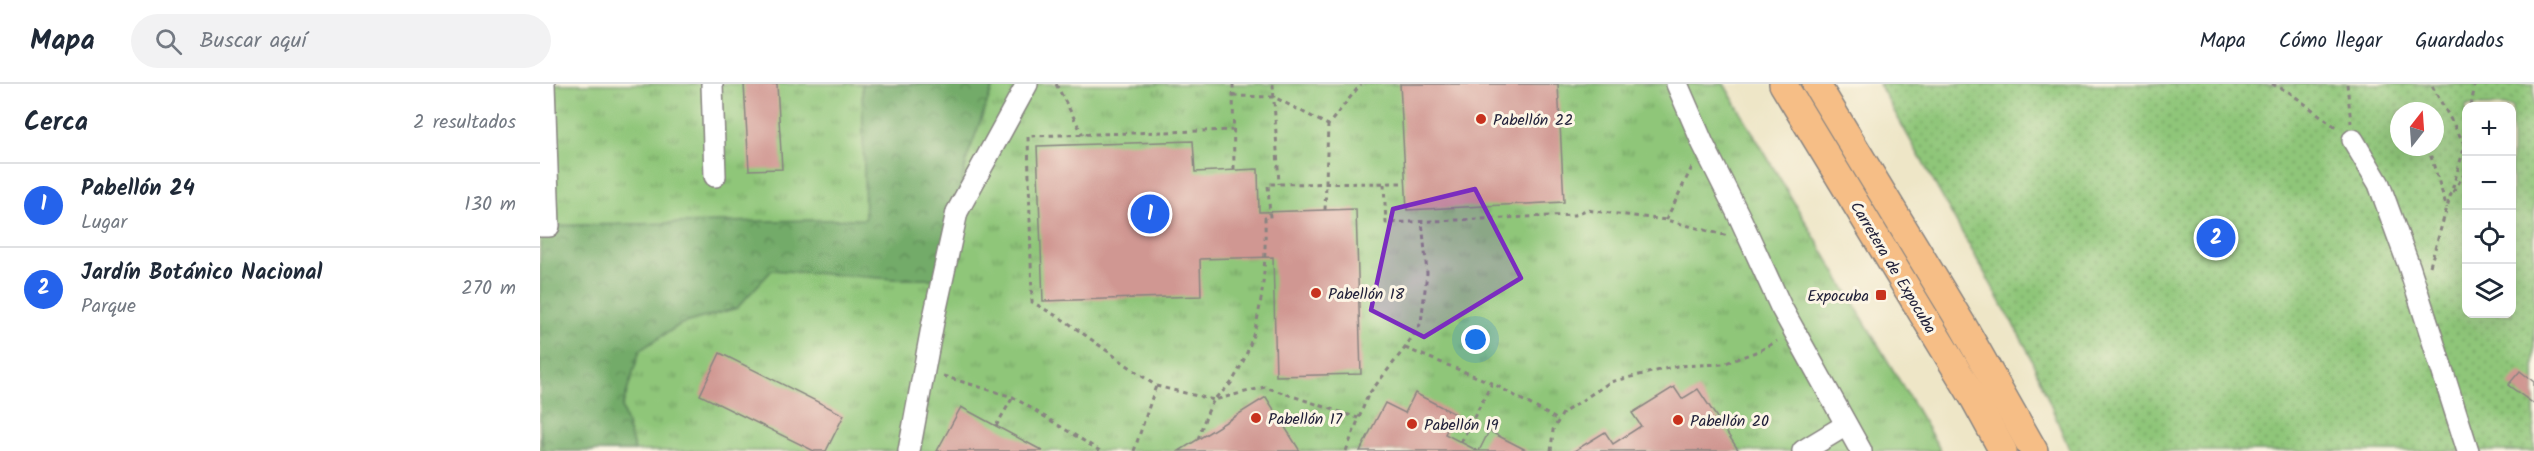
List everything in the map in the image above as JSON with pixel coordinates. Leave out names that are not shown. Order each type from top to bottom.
[{"type":"main road","name":"Carretera de Expocuba","points":[[1783,84],[1969,390],[2003,451]]},
{"type":"main road","name":"Carretera de Expocuba","points":[[1816,84],[1963,326],[2034,451]]},
{"type":"lane","points":[[540,226],[549,225],[544,84]]},
{"type":"lane","points":[[712,84],[715,176]]},
{"type":"lane","points":[[909,451],[957,212],[1027,84]]},
{"type":"lane","points":[[1677,84],[1703,144],[1794,331],[1861,451]]},
{"type":"lane","points":[[2353,140],[2379,184],[2420,301],[2468,451]]},
{"type":"lane","points":[[1803,451],[1846,426]]},
{"type":"path","points":[[1056,84],[1083,135]]},
{"type":"path","points":[[1233,84],[1234,170]]},
{"type":"path","points":[[1273,84],[1279,184]]},
{"type":"path","points":[[1325,210],[1328,125],[1361,84]]},
{"type":"path","points":[[2272,84],[2289,92],[2353,140]]},
{"type":"path","points":[[2347,84],[2353,140]]},
{"type":"path","points":[[2431,84],[2462,140]]},
{"type":"path","points":[[2472,102],[2475,84]]},
{"type":"path","points":[[1233,96],[1274,98],[1328,125]]},
{"type":"path","points":[[1234,130],[1028,136],[1032,302],[1066,322],[1156,386],[1214,400],[1265,387],[1358,418]]},
{"type":"path","points":[[1666,220],[1703,144]]},
{"type":"path","points":[[2420,301],[2462,155]]},
{"type":"path","points":[[2431,156],[2447,209]]},
{"type":"path","points":[[2450,197],[2462,178]]},
{"type":"path","points":[[1198,439],[1214,400],[1233,382],[1256,324],[1265,277],[1265,218],[1270,218],[1268,184],[1405,183]]},
{"type":"path","points":[[1383,184],[1386,223],[1574,215],[1586,210],[1666,220],[1751,242]]},
{"type":"path","points":[[1346,451],[1368,395],[1405,348],[1421,323],[1427,273],[1422,221]]},
{"type":"path","points":[[1551,451],[1553,430],[1563,413],[1610,382],[1677,366],[1723,364],[1761,350],[1794,331]]},
{"type":"path","points":[[1405,348],[1492,383],[1558,420]]},
{"type":"path","points":[[924,370],[1013,397],[1100,451]]},
{"type":"path","points":[[1461,442],[1492,383]]},
{"type":"path","points":[[1134,451],[1156,386]]},
{"type":"path","points":[[996,426],[1013,397]]},
{"type":"highlighted area","points":[[1475,189],[1521,278],[1424,337],[1371,310],[1393,209]]},
{"type":"green space","points":[[540,84],[1724,84],[1941,451],[540,451]]},
{"type":"green space","points":[[862,84],[994,84],[967,158],[942,279],[894,279],[772,270],[737,308],[681,324],[640,350],[622,408],[635,451],[543,451],[540,426],[540,226],[865,219]]},
{"type":"green space","points":[[1879,84],[2534,84],[2534,451],[2070,451],[2027,349]]},
{"type":"building","points":[[744,84],[777,84],[782,169],[749,170]]},
{"type":"building","name":"Pabellón 22","points":[[1400,84],[1558,84],[1564,202],[1407,210]]},
{"type":"building","points":[[1193,141],[1195,172],[1258,169],[1259,212],[1356,209],[1361,374],[1276,376],[1273,257],[1200,259],[1201,296],[1043,301],[1037,146]]},
{"type":"building","points":[[720,353],[844,415],[826,451],[814,451],[700,395]]},
{"type":"building","points":[[2520,371],[2534,382],[2534,404],[2508,385]]},
{"type":"building","name":"Pabellón 20","points":[[1674,387],[1682,399],[1698,389],[1739,451],[1574,451],[1605,432],[1613,444],[1641,426],[1632,413]]},
{"type":"building","name":"Pabellón 19","points":[[1415,393],[1455,414],[1445,434],[1478,451],[1360,451],[1385,403],[1405,413]]},
{"type":"building","name":"Pabellón 17","points":[[1266,397],[1300,451],[1179,451]]},
{"type":"building","points":[[961,407],[996,426],[1043,451],[937,451]]},
{"type":"building","name":"Pabellón 19","points":[[1489,431],[1528,451],[1479,451]]},
{"type":"place","name":"Pabellón 22","points":[[1481,119]]},
{"type":"place","name":"Pabellón 24","points":[[1150,214]]},
{"type":"place","name":"Jardín Botánico Nacional","points":[[2216,238]]},
{"type":"place","name":"Pabellón 18","points":[[1316,293]]},
{"type":"place","name":"Expocuba","points":[[1881,295]]},
{"type":"place","name":"Pabellón 17","points":[[1256,418]]},
{"type":"place","name":"Pabellón 20","points":[[1678,420]]},
{"type":"place","name":"Pabellón 19","points":[[1412,424]]}]
